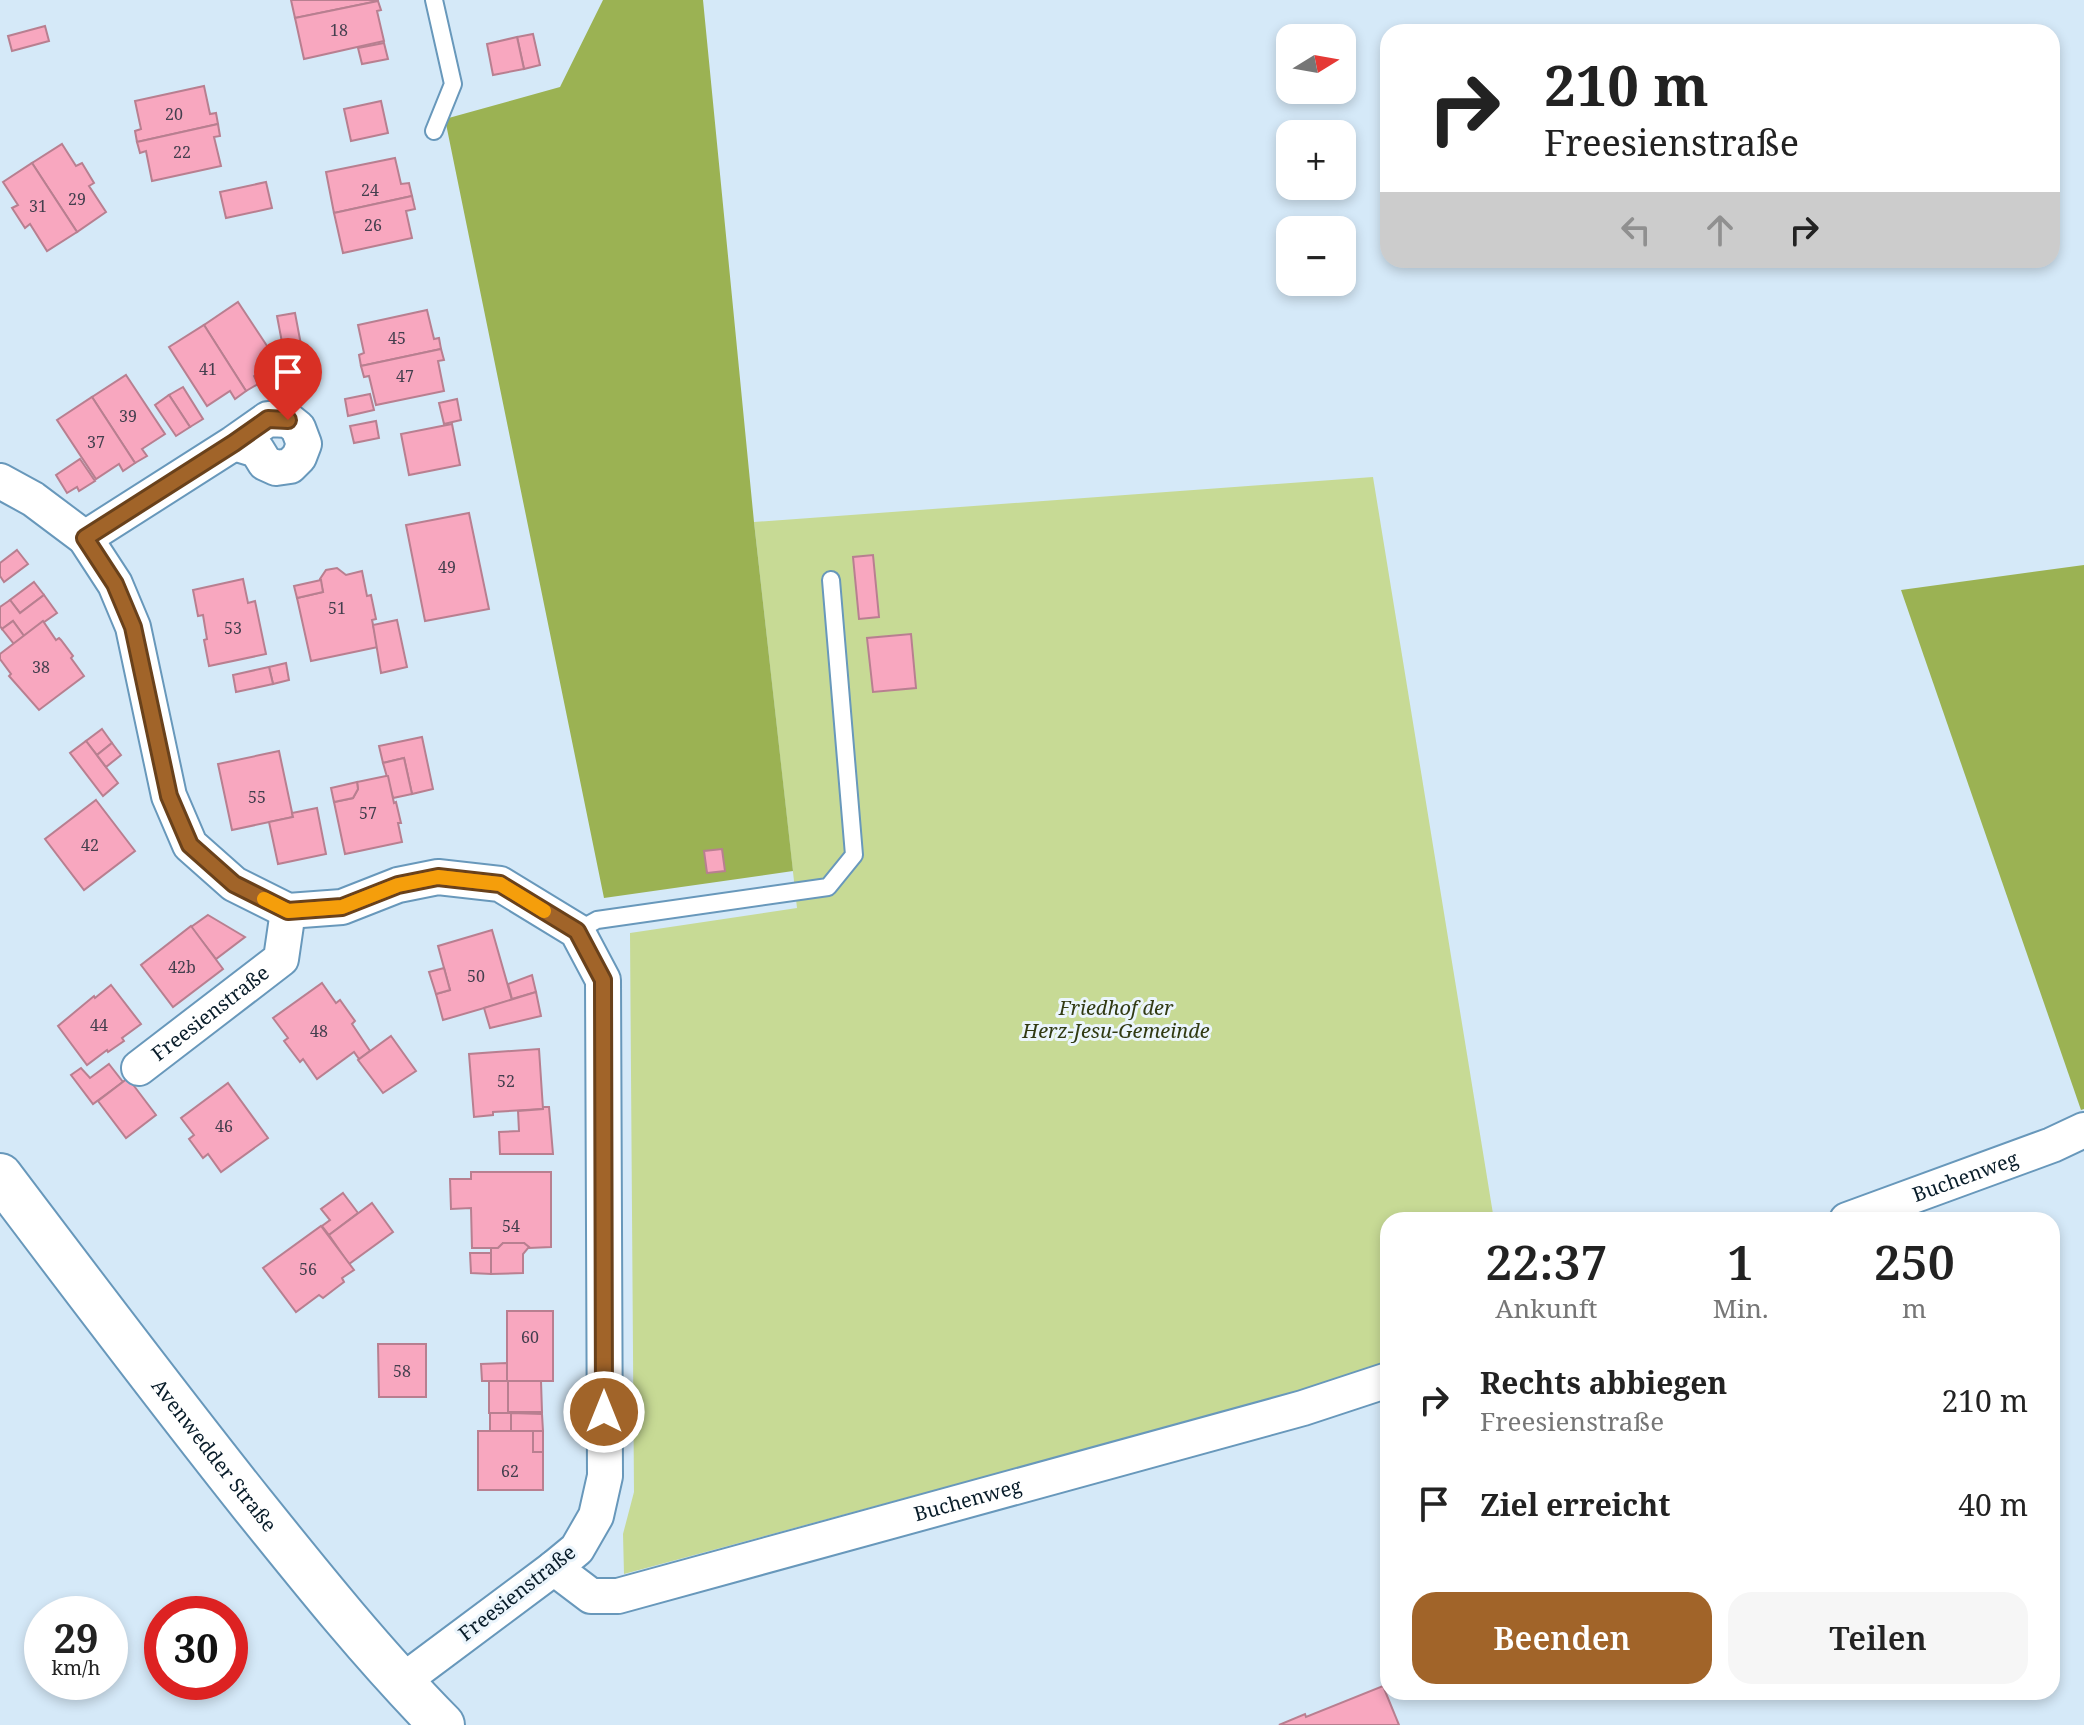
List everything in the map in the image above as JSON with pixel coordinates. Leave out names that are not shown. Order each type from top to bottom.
[{"type":"main road","name":"Avenwedder Straße","points":[[0,1176],[155,1383],[312,1579],[400,1683],[442,1725]]},
{"type":"street","points":[[85,538],[234,443]]},
{"type":"street","points":[[0,481],[33,499],[85,538],[115,584],[133,627],[169,796],[190,845],[234,884],[288,911],[342,907],[398,885],[438,877],[500,884],[577,931]]},
{"type":"street","name":"Freesienstraße","points":[[139,1068],[281,959],[288,911]]},
{"type":"street","name":"Freesienstraße","points":[[400,1683],[577,1549],[596,1516],[605,1476],[603,980],[577,931]]},
{"type":"street","name":"Buchenweg","points":[[1869,1212],[2052,1145],[2084,1130]]},
{"type":"street","name":"Buchenweg","points":[[554,1568],[591,1596],[618,1596],[1303,1408],[1380,1383]]},
{"type":"lane","points":[[434,0],[453,84],[434,131]]},
{"type":"lane","points":[[577,931],[597,920],[828,887],[854,855],[831,580]]},
{"type":"green space","points":[[603,0],[703,0],[754,522],[793,871],[604,898],[445,119],[560,87]]},
{"type":"green space","name":"Friedhof der Herz-Jesu-Gemeinde","points":[[1373,477],[1493,1212],[1380,1212],[1380,1366],[1297,1392],[624,1574],[623,1534],[634,1492],[630,933],[797,908],[754,522]]},
{"type":"green space","points":[[2084,565],[2084,1109],[2081,1110],[1901,590]]},
{"type":"building","points":[[291,0],[378,0],[378,1],[295,18]]},
{"type":"building","points":[[378,1],[381,10],[377,11],[384,41],[304,59],[295,18]]},
{"type":"building","points":[[45,26],[49,41],[12,51],[8,36]]},
{"type":"building","points":[[533,34],[540,65],[524,69],[517,37]]},
{"type":"building","points":[[517,37],[524,69],[493,75],[487,44]]},
{"type":"building","points":[[384,43],[388,59],[362,64],[358,48]]},
{"type":"building","points":[[204,86],[210,114],[216,113],[218,124],[137,142],[135,131],[141,129],[135,101]]},
{"type":"building","points":[[381,101],[388,133],[351,141],[344,109]]},
{"type":"building","points":[[218,124],[220,136],[214,137],[221,166],[152,181],[146,151],[140,153],[137,142]]},
{"type":"building","points":[[62,144],[76,166],[82,163],[94,183],[89,186],[106,212],[77,232],[32,163]]},
{"type":"building","points":[[395,158],[401,184],[409,183],[412,196],[334,213],[326,172]]},
{"type":"building","points":[[32,163],[77,232],[47,251],[30,224],[25,228],[12,208],[18,205],[3,182]]},
{"type":"building","points":[[266,182],[272,208],[226,218],[220,192]]},
{"type":"building","points":[[412,196],[415,209],[406,211],[412,238],[343,253],[334,213]]},
{"type":"building","points":[[238,302],[277,361],[254,376],[258,384],[246,391],[204,325]]},
{"type":"building","points":[[427,310],[434,339],[439,338],[441,349],[361,366],[359,355],[364,353],[358,325]]},
{"type":"building","points":[[295,313],[302,350],[284,353],[277,316]]},
{"type":"building","points":[[204,325],[246,391],[235,399],[230,391],[207,406],[169,347]]},
{"type":"building","points":[[441,349],[444,360],[438,361],[444,391],[376,405],[369,376],[364,377],[361,366]]},
{"type":"building","points":[[126,375],[165,434],[142,449],[147,456],[135,463],[92,397]]},
{"type":"building","points":[[183,387],[203,419],[190,427],[169,395]]},
{"type":"building","points":[[370,394],[374,410],[348,416],[345,399]]},
{"type":"building","points":[[169,395],[190,427],[176,436],[155,405]]},
{"type":"building","points":[[92,397],[135,463],[123,471],[119,464],[96,479],[57,420]]},
{"type":"building","points":[[457,399],[461,420],[444,424],[439,403]]},
{"type":"building","points":[[376,421],[379,438],[354,443],[350,426]]},
{"type":"building","points":[[452,424],[460,465],[409,475],[401,434]]},
{"type":"building","points":[[80,459],[95,481],[79,491],[77,487],[67,493],[56,475]]},
{"type":"building","points":[[469,513],[489,609],[425,621],[406,525]]},
{"type":"building","points":[[17,550],[28,564],[4,582],[0,576],[0,563]]},
{"type":"building","points":[[873,555],[879,617],[859,619],[853,557]]},
{"type":"building","points":[[337,568],[346,575],[362,571],[367,596],[371,595],[378,647],[311,661],[297,598],[323,592],[320,579],[326,570]]},
{"type":"building","points":[[243,579],[248,603],[255,601],[266,654],[209,666],[203,615],[198,616],[193,590]]},
{"type":"building","points":[[321,580],[323,592],[297,598],[294,586]]},
{"type":"building","points":[[34,582],[44,595],[20,613],[10,600]]},
{"type":"building","points":[[44,595],[57,613],[24,636],[13,621],[2,629],[0,607],[10,600],[20,613]]},
{"type":"building","points":[[397,620],[407,667],[381,673],[373,625]]},
{"type":"building","points":[[13,621],[24,636],[14,644],[2,629]]},
{"type":"building","points":[[43,621],[56,640],[59,638],[73,656],[71,658],[84,676],[39,710],[9,676],[11,674],[0,659],[0,654]]},
{"type":"building","points":[[911,634],[916,688],[873,692],[867,638]]},
{"type":"building","points":[[286,663],[289,680],[273,684],[269,667]]},
{"type":"building","points":[[269,667],[273,684],[236,692],[233,675]]},
{"type":"building","points":[[102,729],[112,743],[97,755],[86,741]]},
{"type":"building","points":[[422,737],[433,789],[412,794],[404,758],[383,763],[379,746]]},
{"type":"building","points":[[86,741],[118,783],[103,796],[70,753]]},
{"type":"building","points":[[112,743],[121,755],[106,767],[97,755]]},
{"type":"building","points":[[279,751],[293,817],[232,830],[218,764]]},
{"type":"building","points":[[404,758],[412,794],[393,798],[383,763]]},
{"type":"building","points":[[388,776],[401,823],[398,823],[402,842],[345,854],[334,802],[353,798],[358,789],[357,782]]},
{"type":"building","points":[[357,782],[358,789],[353,798],[334,802],[331,788]]},
{"type":"building","points":[[96,800],[135,851],[84,890],[45,839]]},
{"type":"building","points":[[317,808],[326,854],[278,864],[269,822]]},
{"type":"building","points":[[722,849],[725,871],[707,873],[704,851]]},
{"type":"building","points":[[208,915],[245,937],[216,959],[191,927]]},
{"type":"building","points":[[191,926],[223,969],[173,1007],[141,965]]},
{"type":"building","points":[[492,930],[512,1000],[443,1020],[436,994],[450,990],[438,946]]},
{"type":"building","points":[[444,968],[450,990],[436,994],[429,972]]},
{"type":"building","points":[[532,975],[536,992],[512,999],[508,984]]},
{"type":"building","points":[[322,983],[336,1003],[340,1000],[355,1021],[352,1024],[370,1051],[359,1059],[354,1052],[317,1079],[303,1059],[300,1062],[284,1041],[288,1038],[273,1018]]},
{"type":"building","points":[[111,985],[141,1024],[122,1038],[124,1041],[87,1065],[58,1026]]},
{"type":"building","points":[[536,992],[541,1016],[490,1028],[484,1008]]},
{"type":"building","points":[[391,1036],[416,1071],[383,1093],[358,1060]]},
{"type":"building","points":[[539,1049],[543,1109],[493,1112],[493,1115],[474,1117],[469,1054]]},
{"type":"building","points":[[109,1064],[123,1082],[93,1104],[71,1075],[81,1068],[90,1078]]},
{"type":"building","points":[[128,1078],[156,1115],[126,1138],[98,1101]]},
{"type":"building","points":[[228,1083],[268,1138],[221,1172],[208,1154],[203,1158],[189,1139],[194,1135],[181,1118]]},
{"type":"building","points":[[549,1107],[553,1154],[500,1154],[499,1132],[519,1131],[518,1111]]},
{"type":"building","points":[[471,1172],[551,1172],[551,1247],[529,1248],[524,1243],[503,1243],[498,1248],[472,1248],[471,1208],[451,1209],[450,1179],[471,1179]]},
{"type":"building","points":[[343,1193],[358,1213],[329,1235],[322,1226],[330,1220],[321,1209]]},
{"type":"building","points":[[372,1203],[393,1232],[349,1264],[329,1235]]},
{"type":"building","points":[[321,1226],[354,1270],[323,1298],[319,1295],[296,1312],[263,1268]]},
{"type":"building","points":[[503,1243],[524,1243],[529,1247],[523,1254],[523,1273],[491,1274],[491,1248],[498,1248]]},
{"type":"building","points":[[470,1253],[491,1253],[491,1274],[471,1273]]},
{"type":"building","points":[[507,1311],[553,1311],[553,1381],[507,1381]]},
{"type":"building","points":[[378,1344],[426,1344],[426,1397],[379,1397]]},
{"type":"building","points":[[507,1363],[507,1381],[482,1381],[481,1364]]},
{"type":"building","points":[[489,1381],[508,1381],[508,1413],[489,1413]]},
{"type":"building","points":[[508,1381],[541,1381],[542,1412],[508,1412]]},
{"type":"building","points":[[490,1413],[511,1413],[511,1431],[490,1431]]},
{"type":"building","points":[[511,1413],[542,1414],[543,1431],[511,1431]]},
{"type":"building","points":[[478,1431],[533,1431],[533,1452],[543,1452],[543,1490],[478,1490]]},
{"type":"building","points":[[533,1431],[543,1431],[543,1452],[533,1452]]},
{"type":"building","points":[[1380,1687],[1380,1700],[1389,1700],[1399,1725],[1279,1725],[1305,1714],[1306,1717]]},
{"type":"slow traffic","points":[[264,899],[288,911],[342,907],[398,885],[438,877],[500,884],[544,911]]},
{"type":"route","points":[[288,420],[268,419],[85,538],[115,584],[133,627],[169,796],[190,845],[234,884],[288,911],[342,907],[398,885],[438,877],[500,884],[577,931],[603,980],[604,1412]]}]
